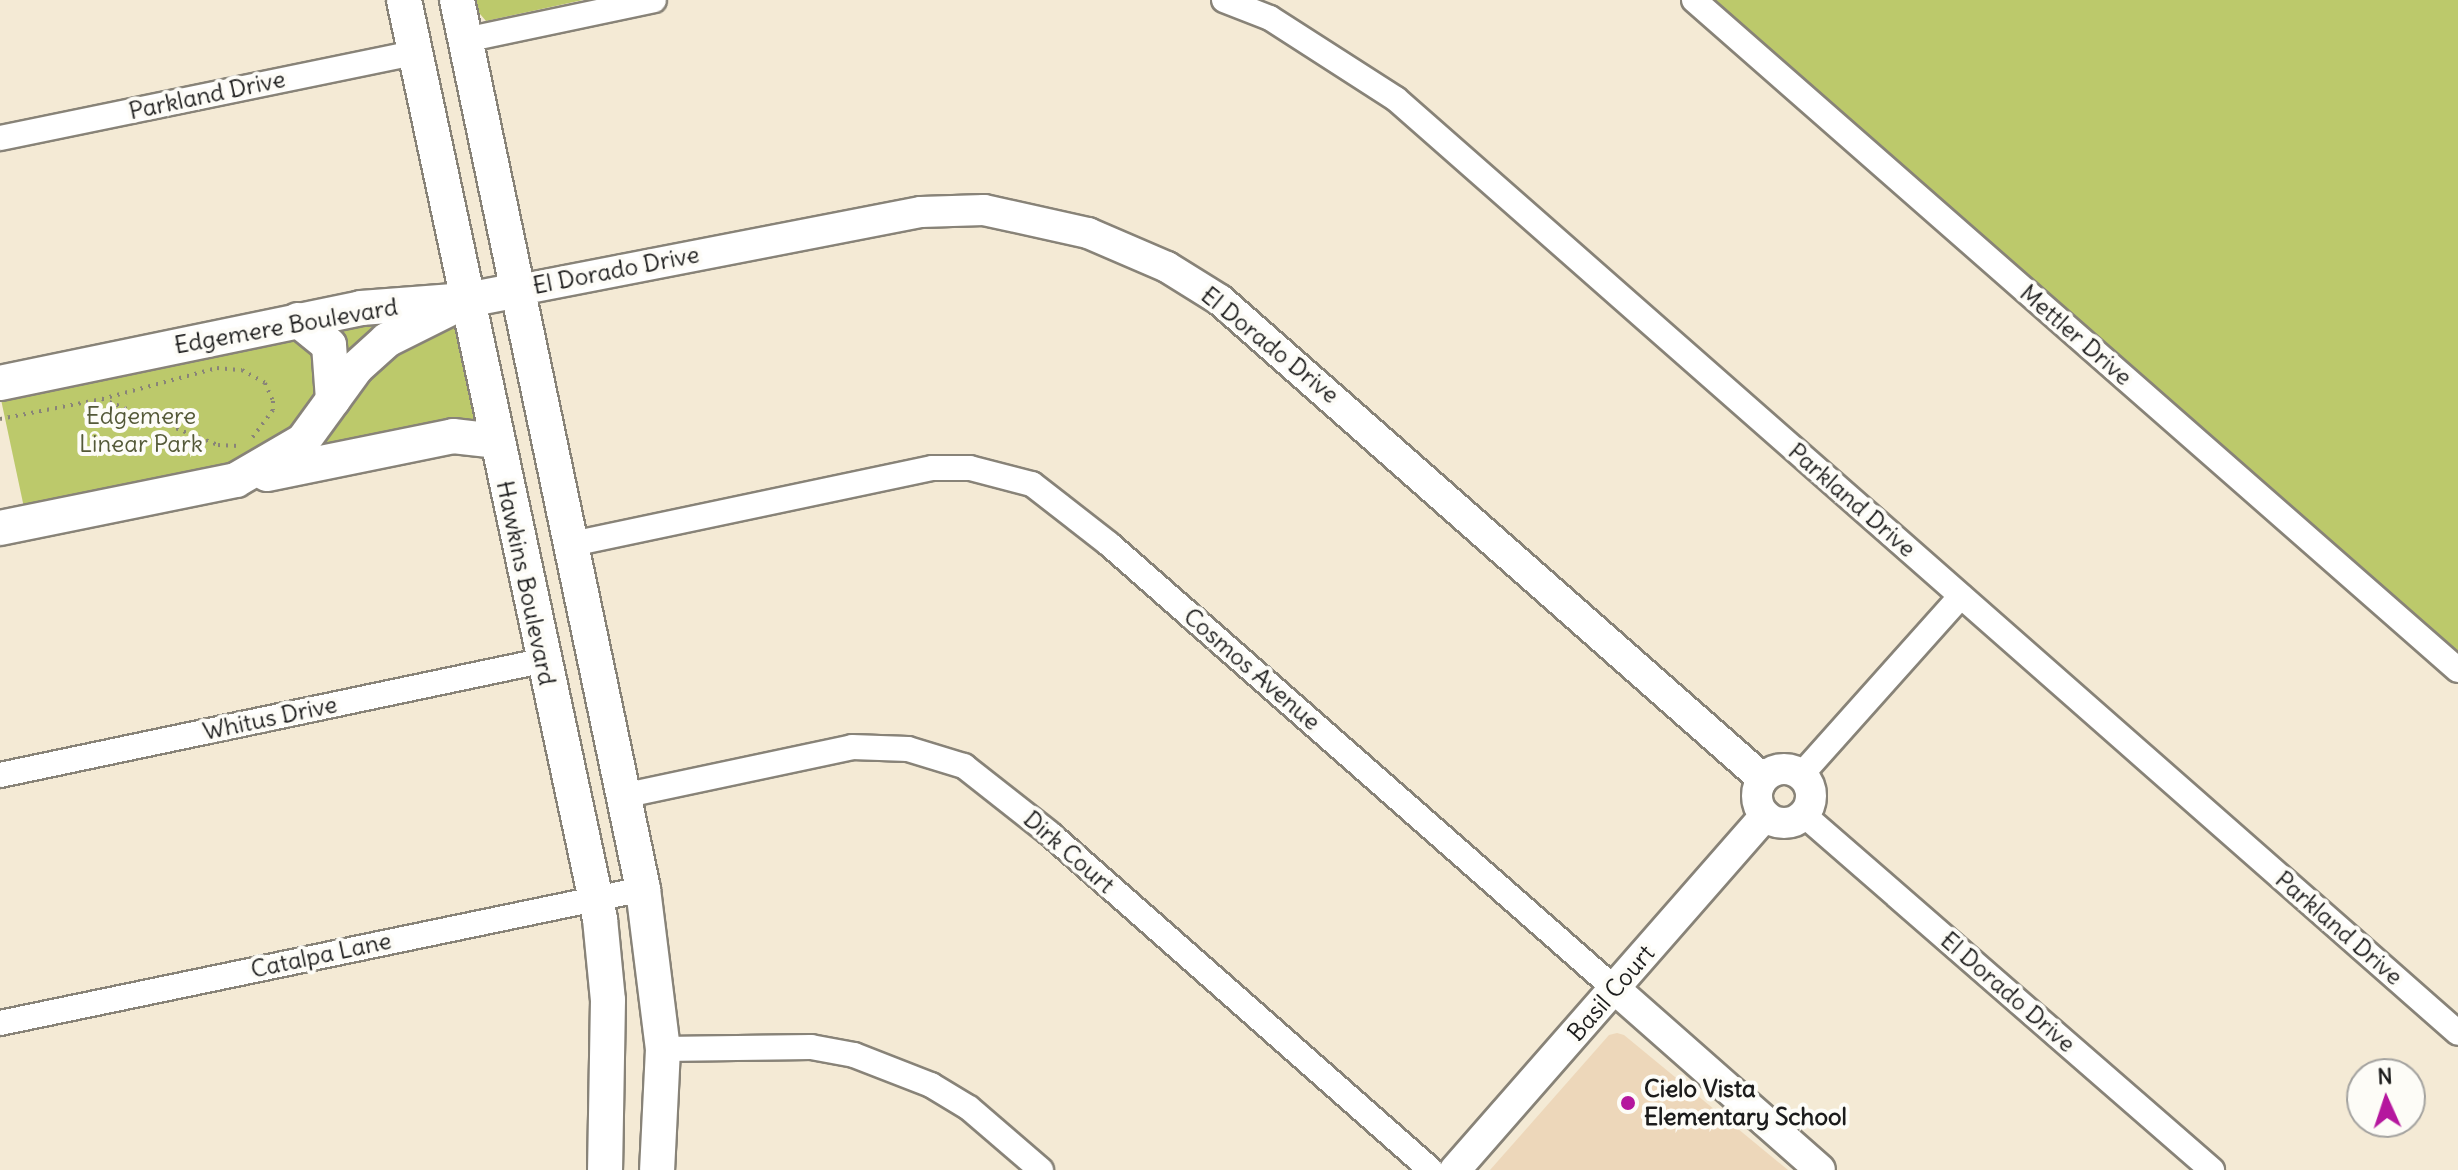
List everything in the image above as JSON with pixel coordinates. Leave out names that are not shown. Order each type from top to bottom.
[{"type":"main road","name":"Hawkins Boulevard","points":[[404,0],[541,661],[596,899],[608,1000],[605,1170]]},
{"type":"main road","points":[[457,0],[627,795],[643,889],[663,1049],[657,1170]]},
{"type":"main road","name":"El Dorado Drive","points":[[467,300],[519,290]]},
{"type":"main road","name":"Edgemere Boulevard","points":[[0,383],[361,308],[467,300]]},
{"type":"main road","name":"Edgemere Boulevard","points":[[0,528],[236,480],[303,441],[356,368],[387,340],[467,300]]},
{"type":"main road","points":[[298,320],[329,345],[333,400]]},
{"type":"main road","points":[[236,480],[453,436],[496,441]]},
{"type":"street","points":[[465,40],[654,0]]},
{"type":"street","name":"Parkland Drive","points":[[1224,0],[1274,9],[1396,99],[2458,1033]]},
{"type":"street","name":"Mettler Drive","points":[[1694,0],[2458,670]]},
{"type":"street","name":"Parkland Drive","points":[[0,138],[415,53]]},
{"type":"street","name":"El Dorado Drive","points":[[519,290],[921,212],[984,210],[1088,233],[1167,267],[1220,300],[1763,779]]},
{"type":"street","name":"Cosmos Avenue","points":[[572,544],[932,468],[970,468],[1032,484],[1121,554],[1820,1170]]},
{"type":"street","points":[[1801,775],[1961,596]]},
{"type":"street","name":"Whitus Drive","points":[[0,775],[541,661]]},
{"type":"street","name":"Dirk Court","points":[[627,795],[852,747],[908,749],[964,766],[1049,833],[1431,1170]]},
{"type":"street","points":[[1781,769],[1801,775],[1811,794],[1804,815],[1785,823],[1765,816],[1757,797],[1763,779],[1781,769]]},
{"type":"street","name":"El Dorado Drive","points":[[1804,815],[2212,1170]]},
{"type":"street","name":"Basil Court","points":[[1455,1170],[1765,816]]},
{"type":"street","name":"Catalpa Lane","points":[[0,1023],[643,889]]},
{"type":"street","points":[[663,1049],[811,1047],[854,1055],[931,1085],[969,1108],[1041,1170]]},
{"type":"path","points":[[0,419],[102,399],[229,367],[265,383],[273,401],[273,410],[247,442],[226,447],[102,399]]},
{"type":"shaded area","name":"Cielo Vista Elementary School","points":[[1609,1035],[1624,1035],[1788,1170],[1490,1170]]},
{"type":"green space","points":[[468,0],[583,0],[486,21]]},
{"type":"green space","points":[[1714,0],[2458,0],[2458,652]]},
{"type":"green space","name":"Edgemere Linear Park","points":[[451,304],[477,426],[27,522],[1,400]]},
{"type":"place","name":"Cielo Vista Elementary School","points":[[1628,1103]]}]
